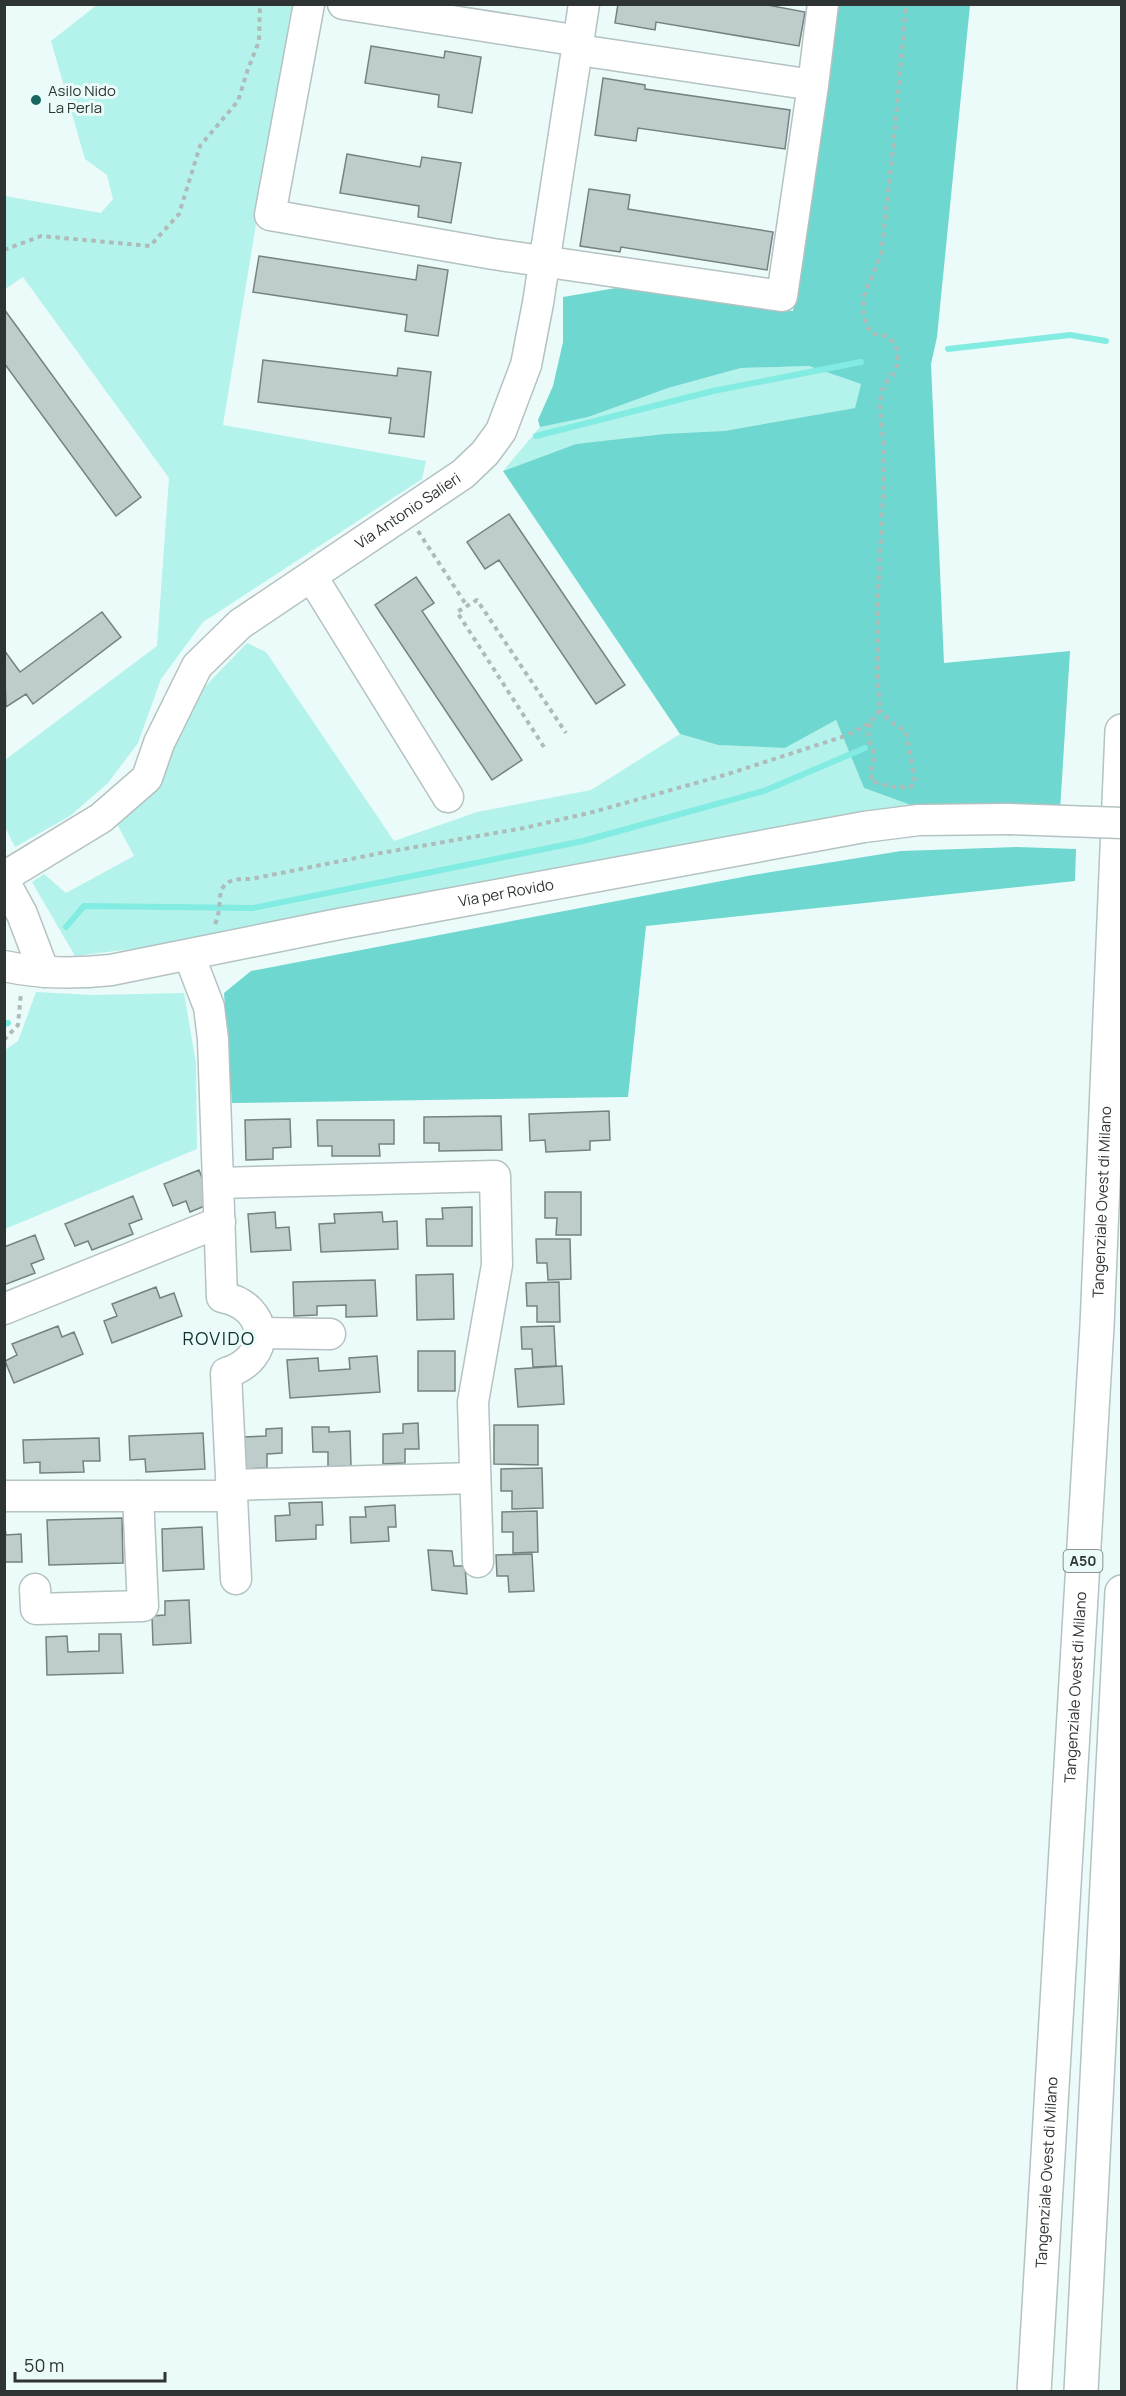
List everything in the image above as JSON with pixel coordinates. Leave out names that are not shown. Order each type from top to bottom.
[{"type":"highway","name":"Tangenziale Ovest di Milano","points":[[1034,2391],[1097,1326],[1122,731]]},
{"type":"highway","points":[[1082,2391],[1122,1592]]},
{"type":"street","points":[[309,4],[270,215],[483,252],[782,296],[823,4]]},
{"type":"street","points":[[343,4],[813,85]]},
{"type":"street","name":"Via Antonio Salieri","points":[[4,879],[101,818],[147,778],[159,743],[197,666],[240,624],[463,474],[485,453],[501,431],[526,365],[545,260],[584,4]]},
{"type":"street","points":[[312,577],[448,796]]},
{"type":"street","name":"Via per Rovido","points":[[24,969],[77,974],[189,955],[339,924],[864,827],[919,820],[1008,819],[1122,823]]},
{"type":"street","points":[[4,879],[22,914],[24,969]]},
{"type":"street","points":[[189,955],[207,1000],[212,1028],[222,1297],[235,1299],[250,1309],[257,1320],[260,1333],[258,1346],[249,1362],[226,1373],[236,1579]]},
{"type":"street","points":[[219,1183],[495,1176],[497,1265],[473,1402],[478,1562]]},
{"type":"street","points":[[4,1309],[220,1222]]},
{"type":"street","points":[[260,1333],[330,1334]]},
{"type":"street","points":[[4,1496],[138,1496],[475,1478]]},
{"type":"street","points":[[34,1589],[36,1609],[143,1606],[138,1496]]},
{"type":"path","points":[[4,250],[41,236],[150,246],[179,214],[200,146],[238,101],[260,41],[260,4]]},
{"type":"path","points":[[217,921],[218,897],[228,882],[239,878],[251,879],[524,828],[638,800],[845,736],[870,723],[880,710],[879,554],[884,453],[881,405],[882,390],[893,376],[898,361],[897,348],[892,339],[883,334],[874,334],[867,327],[863,313],[863,298],[881,254],[906,4]]},
{"type":"path","points":[[406,513],[467,606]]},
{"type":"path","points":[[544,747],[457,612],[477,600],[567,733]]},
{"type":"path","points":[[870,723],[867,738],[875,756],[871,782],[894,788],[910,788],[915,783],[906,732],[890,721],[880,710]]},
{"type":"path","points":[[4,1040],[18,1025],[24,969]]},
{"type":"shaded area","points":[[97,5],[292,5],[223,425],[426,461],[422,479],[203,622],[161,679],[138,743],[108,783],[70,816],[15,847],[5,827],[5,760],[157,646],[169,478],[23,277],[5,289],[5,196],[101,213],[113,199],[107,175],[85,159],[51,41]]},
{"type":"shaded area","points":[[835,5],[970,5],[937,337],[931,364],[944,663],[1070,651],[1060,810],[922,809],[864,788],[836,720],[785,748],[718,745],[680,734],[503,471],[576,444],[665,434],[724,431],[855,408],[861,384],[809,366],[741,368],[668,388],[588,417],[540,427],[538,420],[553,386],[563,342],[563,297],[616,288],[793,311]]},
{"type":"shaded area","points":[[809,366],[861,384],[855,408],[724,431],[576,444],[503,471],[540,427],[588,416],[668,388],[741,368]]},
{"type":"shaded area","points":[[247,643],[266,652],[394,841],[477,812],[591,790],[680,734],[718,745],[785,748],[836,720],[864,788],[922,809],[181,943],[75,956],[32,882],[44,874],[66,893],[134,856],[117,824],[194,698]]},
{"type":"shaded area","points":[[1017,847],[1076,849],[1075,881],[646,926],[628,1097],[232,1103],[224,993],[251,971],[753,875],[901,851]]},
{"type":"shaded area","points":[[36,992],[93,995],[184,993],[196,1063],[197,1149],[5,1229],[5,1050],[18,1041]]},
{"type":"building","points":[[618,4],[762,4],[805,12],[799,46],[656,22],[655,30],[615,23]]},
{"type":"building","points":[[371,46],[444,58],[445,51],[481,57],[472,113],[438,107],[439,95],[365,83]]},
{"type":"building","points":[[603,78],[645,85],[645,89],[790,110],[785,149],[638,128],[636,141],[595,135]]},
{"type":"building","points":[[347,154],[420,167],[422,157],[461,163],[451,223],[418,217],[419,206],[340,193]]},
{"type":"building","points":[[589,189],[630,195],[628,209],[773,232],[767,270],[621,247],[620,252],[580,246]]},
{"type":"building","points":[[259,256],[416,280],[418,265],[448,270],[438,336],[405,331],[407,315],[253,292]]},
{"type":"building","points":[[4,309],[141,497],[116,516],[4,363]]},
{"type":"building","points":[[263,360],[397,376],[398,368],[431,372],[424,437],[389,433],[391,418],[258,402]]},
{"type":"building","points":[[509,514],[625,685],[596,704],[499,560],[485,569],[467,542]]},
{"type":"building","points":[[416,577],[434,603],[422,611],[522,760],[492,780],[375,605]]},
{"type":"building","points":[[102,612],[121,637],[33,704],[26,694],[6,707],[4,650],[20,672]]},
{"type":"building","points":[[609,1111],[610,1140],[590,1141],[590,1150],[546,1152],[545,1140],[530,1141],[529,1114]]},
{"type":"building","points":[[501,1116],[502,1150],[439,1151],[439,1143],[424,1143],[424,1117]]},
{"type":"building","points":[[290,1119],[291,1147],[273,1148],[273,1159],[246,1160],[245,1120]]},
{"type":"building","points":[[317,1120],[394,1120],[394,1144],[379,1144],[380,1156],[332,1156],[332,1146],[318,1146]]},
{"type":"building","points":[[199,1170],[212,1203],[190,1212],[186,1201],[173,1206],[164,1184]]},
{"type":"building","points":[[545,1192],[581,1192],[581,1235],[556,1235],[557,1218],[545,1218]]},
{"type":"building","points":[[133,1196],[142,1219],[129,1224],[133,1234],[92,1250],[88,1241],[75,1246],[65,1224]]},
{"type":"building","points":[[472,1207],[472,1246],[427,1246],[426,1219],[443,1219],[442,1208]]},
{"type":"building","points":[[275,1212],[276,1228],[289,1227],[291,1250],[251,1252],[248,1214]]},
{"type":"building","points":[[382,1212],[383,1222],[397,1221],[398,1249],[321,1252],[319,1224],[335,1223],[334,1214]]},
{"type":"building","points":[[35,1235],[44,1259],[31,1264],[35,1273],[4,1285],[4,1247]]},
{"type":"building","points":[[536,1239],[570,1239],[571,1279],[548,1280],[547,1263],[537,1263]]},
{"type":"building","points":[[453,1274],[454,1319],[417,1320],[416,1275]]},
{"type":"building","points":[[375,1280],[377,1316],[346,1317],[346,1305],[317,1306],[317,1315],[294,1316],[293,1282]]},
{"type":"building","points":[[559,1282],[560,1322],[537,1322],[537,1306],[527,1306],[526,1283]]},
{"type":"building","points":[[156,1287],[160,1298],[174,1293],[182,1316],[112,1343],[104,1321],[117,1316],[112,1304]]},
{"type":"building","points":[[58,1326],[62,1337],[74,1332],[83,1354],[14,1383],[5,1361],[17,1355],[12,1344]]},
{"type":"building","points":[[554,1326],[556,1366],[533,1367],[532,1349],[522,1349],[521,1327]]},
{"type":"building","points":[[418,1351],[455,1351],[455,1391],[418,1391]]},
{"type":"building","points":[[377,1356],[380,1392],[290,1398],[287,1360],[318,1358],[319,1371],[350,1369],[349,1358]]},
{"type":"building","points":[[562,1366],[564,1404],[518,1407],[515,1369]]},
{"type":"building","points":[[418,1423],[419,1449],[405,1449],[405,1463],[383,1464],[383,1434],[403,1433],[403,1424]]},
{"type":"building","points":[[494,1425],[538,1425],[538,1465],[494,1464]]},
{"type":"building","points":[[312,1427],[329,1427],[329,1432],[350,1431],[351,1466],[328,1467],[328,1452],[313,1452]]},
{"type":"building","points":[[282,1428],[282,1453],[267,1454],[267,1468],[244,1469],[243,1437],[266,1436],[266,1429]]},
{"type":"building","points":[[203,1433],[205,1469],[146,1472],[145,1459],[130,1460],[129,1436]]},
{"type":"building","points":[[99,1438],[100,1461],[83,1461],[84,1472],[40,1473],[40,1462],[24,1463],[23,1440]]},
{"type":"building","points":[[542,1468],[543,1508],[512,1509],[512,1491],[501,1491],[501,1469]]},
{"type":"building","points":[[322,1502],[323,1525],[316,1525],[316,1539],[276,1541],[275,1516],[290,1515],[289,1503]]},
{"type":"building","points":[[395,1505],[396,1527],[388,1527],[389,1541],[351,1543],[350,1517],[366,1517],[365,1507]]},
{"type":"building","points":[[537,1511],[538,1552],[513,1553],[513,1532],[502,1532],[502,1512]]},
{"type":"building","points":[[122,1518],[123,1563],[49,1565],[47,1520]]},
{"type":"building","points":[[4,1522],[6,1535],[21,1534],[22,1562],[4,1562]]},
{"type":"building","points":[[202,1527],[204,1569],[163,1571],[162,1529]]},
{"type":"building","points":[[428,1550],[452,1551],[454,1566],[465,1566],[467,1594],[432,1590]]},
{"type":"building","points":[[532,1554],[534,1591],[509,1592],[508,1576],[497,1576],[496,1555]]},
{"type":"building","points":[[189,1600],[191,1643],[153,1645],[152,1616],[165,1615],[165,1601]]},
{"type":"building","points":[[99,1634],[121,1634],[123,1673],[47,1675],[46,1637],[67,1636],[68,1652],[99,1651]]},
{"type":"waterway","points":[[948,349],[1070,335],[1106,341]]},
{"type":"waterway","points":[[536,436],[713,391],[861,362]]},
{"type":"waterway","points":[[66,927],[84,906],[253,908],[583,841],[764,791],[865,748]]},
{"type":"waterway","points":[[4,1024],[8,1023]]},
{"type":"place","name":"Asilo Nido La Perla","points":[[36,100]]},
{"type":"district","name":"ROVIDO","points":[[219,1339]]}]
